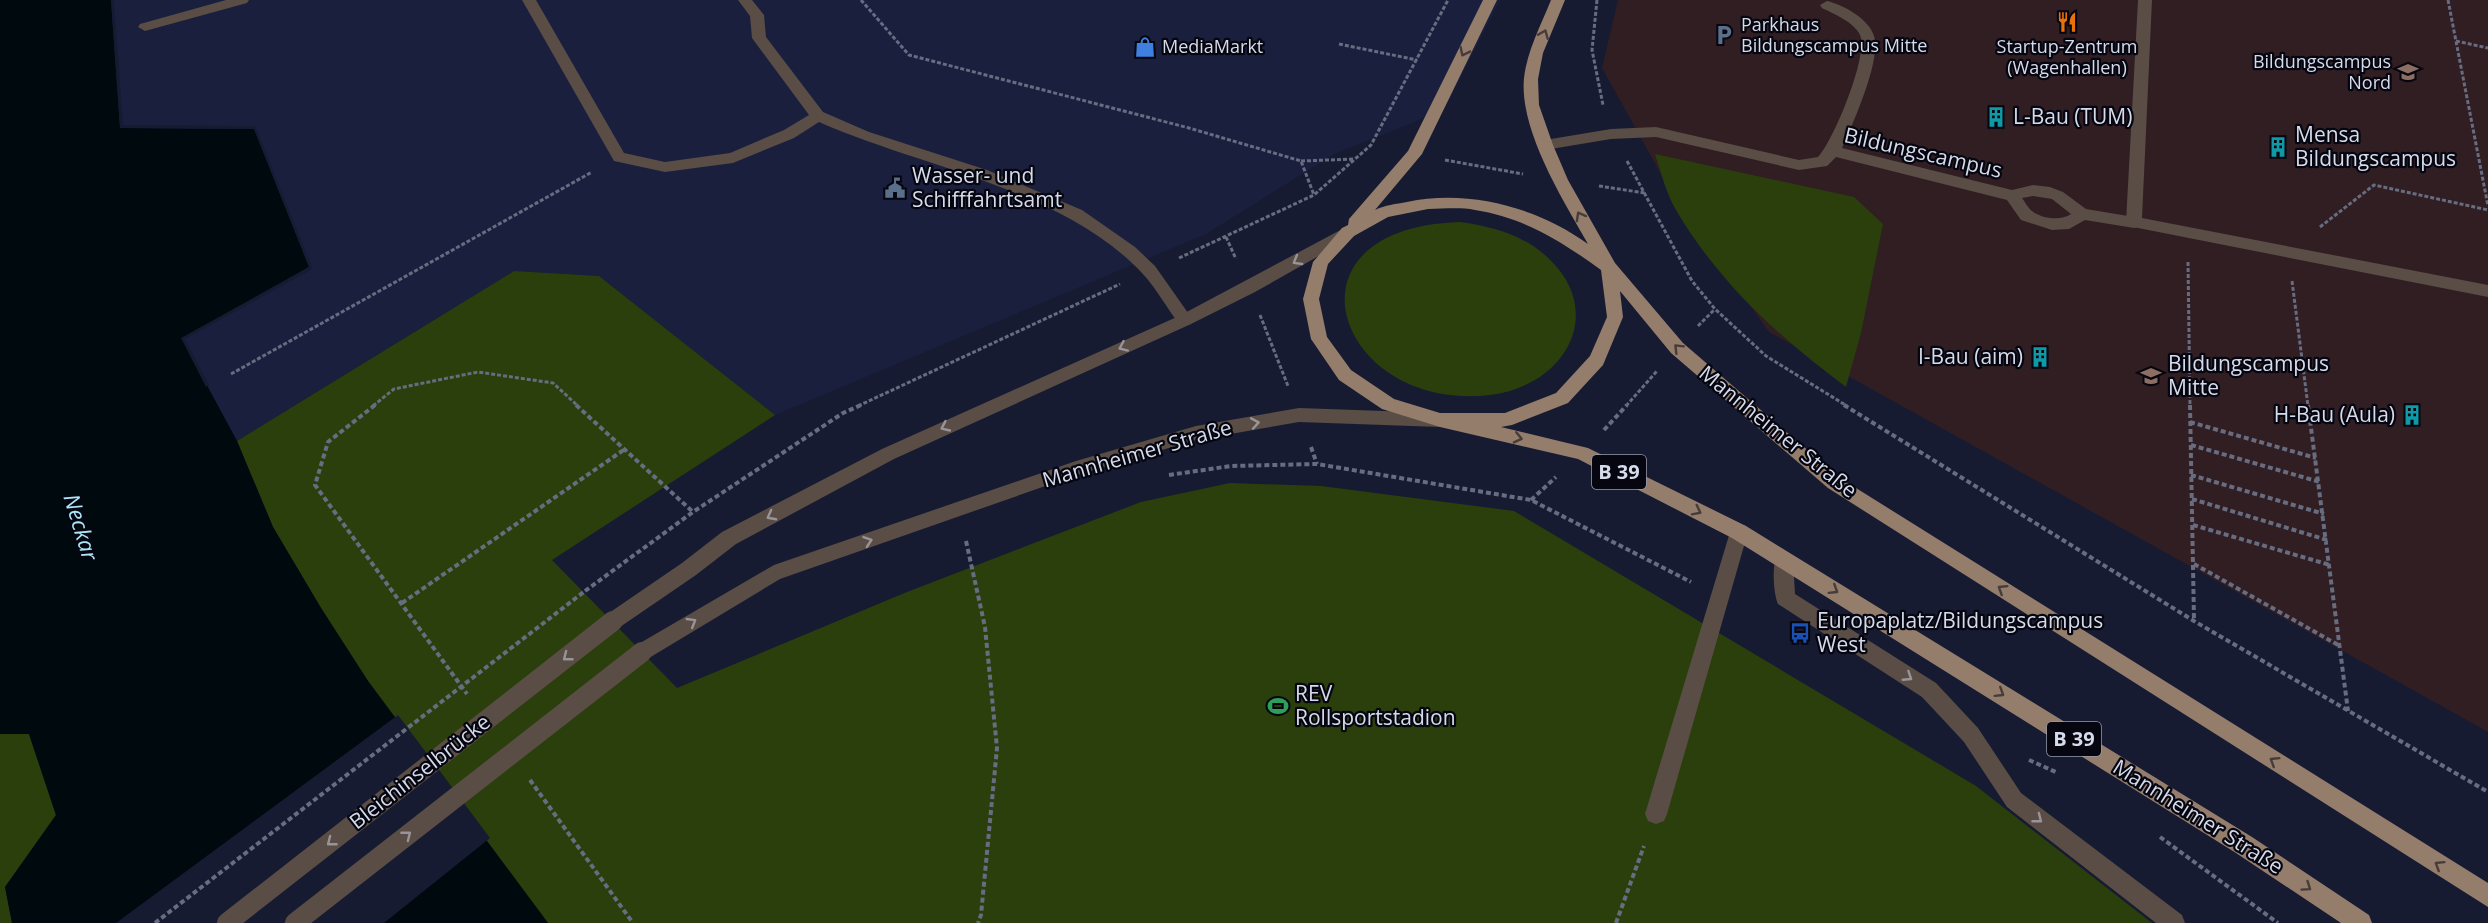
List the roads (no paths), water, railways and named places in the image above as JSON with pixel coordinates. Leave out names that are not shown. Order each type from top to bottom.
[{"type":"main road","name":"B 39","points":[[1440,420],[1388,404],[1346,375],[1319,339],[1311,299],[1322,262],[1414,154],[1490,0]]},
{"type":"main road","points":[[1440,420],[1506,420],[1562,398],[1597,360],[1615,317],[1609,267],[1560,180],[1545,145],[1532,105],[1531,79],[1536,53],[1558,0]]},
{"type":"main road","points":[[1348,232],[1384,212],[1428,202],[1474,204],[1520,216],[1566,236],[1609,267]]},
{"type":"main road","name":"Mannheimer Straße","points":[[1609,267],[1677,348],[1834,483],[2488,896]]},
{"type":"main road","name":"Mannheimer Straße","points":[[1440,420],[1582,453],[1739,532],[2244,845],[2361,923]]},
{"type":"street","points":[[145,27],[238,0]]},
{"type":"street","points":[[529,0],[620,157],[664,167],[733,158],[789,134],[818,116]]},
{"type":"street","points":[[745,0],[757,15],[759,38],[818,116],[864,136],[982,174],[1076,214],[1129,251],[1149,270],[1185,320],[1249,288],[1348,232]]},
{"type":"street","points":[[2134,222],[2145,0]]},
{"type":"street","points":[[1827,5],[1862,28],[1869,36],[1870,46],[1857,93],[1833,150]]},
{"type":"street","name":"Bildungscampus","points":[[1545,145],[1611,134],[1656,132],[1799,165],[1822,162],[1833,150],[2012,196],[2033,188],[2060,196],[2082,214],[2188,231],[2488,291]]},
{"type":"street","name":"Bildungscampus","points":[[2012,196],[2027,216],[2052,224],[2069,223],[2082,214]]},
{"type":"street","name":"Bleichinselbrücke","points":[[228,923],[613,621],[729,538],[888,454],[1014,395],[1185,320]]},
{"type":"street","name":"Mannheimer Straße","points":[[642,652],[774,573],[1076,468],[1196,433],[1299,415],[1440,420]]},
{"type":"street","points":[[1656,814],[1739,532]]},
{"type":"street","points":[[1784,560],[1785,598],[1929,690],[1971,735],[2014,800],[2174,923]]},
{"type":"street","name":"Bleichinselbrücke","points":[[295,923],[642,652]]},
{"type":"water","name":"Neckar","points":[[0,0],[111,0],[120,128],[254,129],[309,267],[182,339],[237,441],[273,527],[321,608],[368,681],[548,923],[12,923],[5,887],[56,815],[29,734],[0,734]]},
{"type":"place","name":"Startup-Zentrum (Wagenhallen)","points":[[2067,22]]},
{"type":"place","name":"Parkhaus Bildungscampus Mitte","points":[[1724,35]]},
{"type":"place","name":"MediaMarkt","points":[[1145,47]]},
{"type":"place","name":"Bildungscampus Nord","points":[[2408,72]]},
{"type":"place","name":"L-Bau (TUM)","points":[[1996,117]]},
{"type":"place","name":"Mensa Bildungscampus","points":[[2278,147]]},
{"type":"place","name":"Wasser- und Schifffahrtsamt","points":[[895,188]]},
{"type":"place","name":"I-Bau (aim)","points":[[2040,357]]},
{"type":"place","name":"Bildungscampus Mitte","points":[[2151,376]]},
{"type":"place","name":"H-Bau (Aula)","points":[[2412,415]]},
{"type":"place","name":"Europaplatz/Bildungscampus West","points":[[1800,633]]},
{"type":"place","name":"REV Rollsportstadion","points":[[1278,706]]}]
